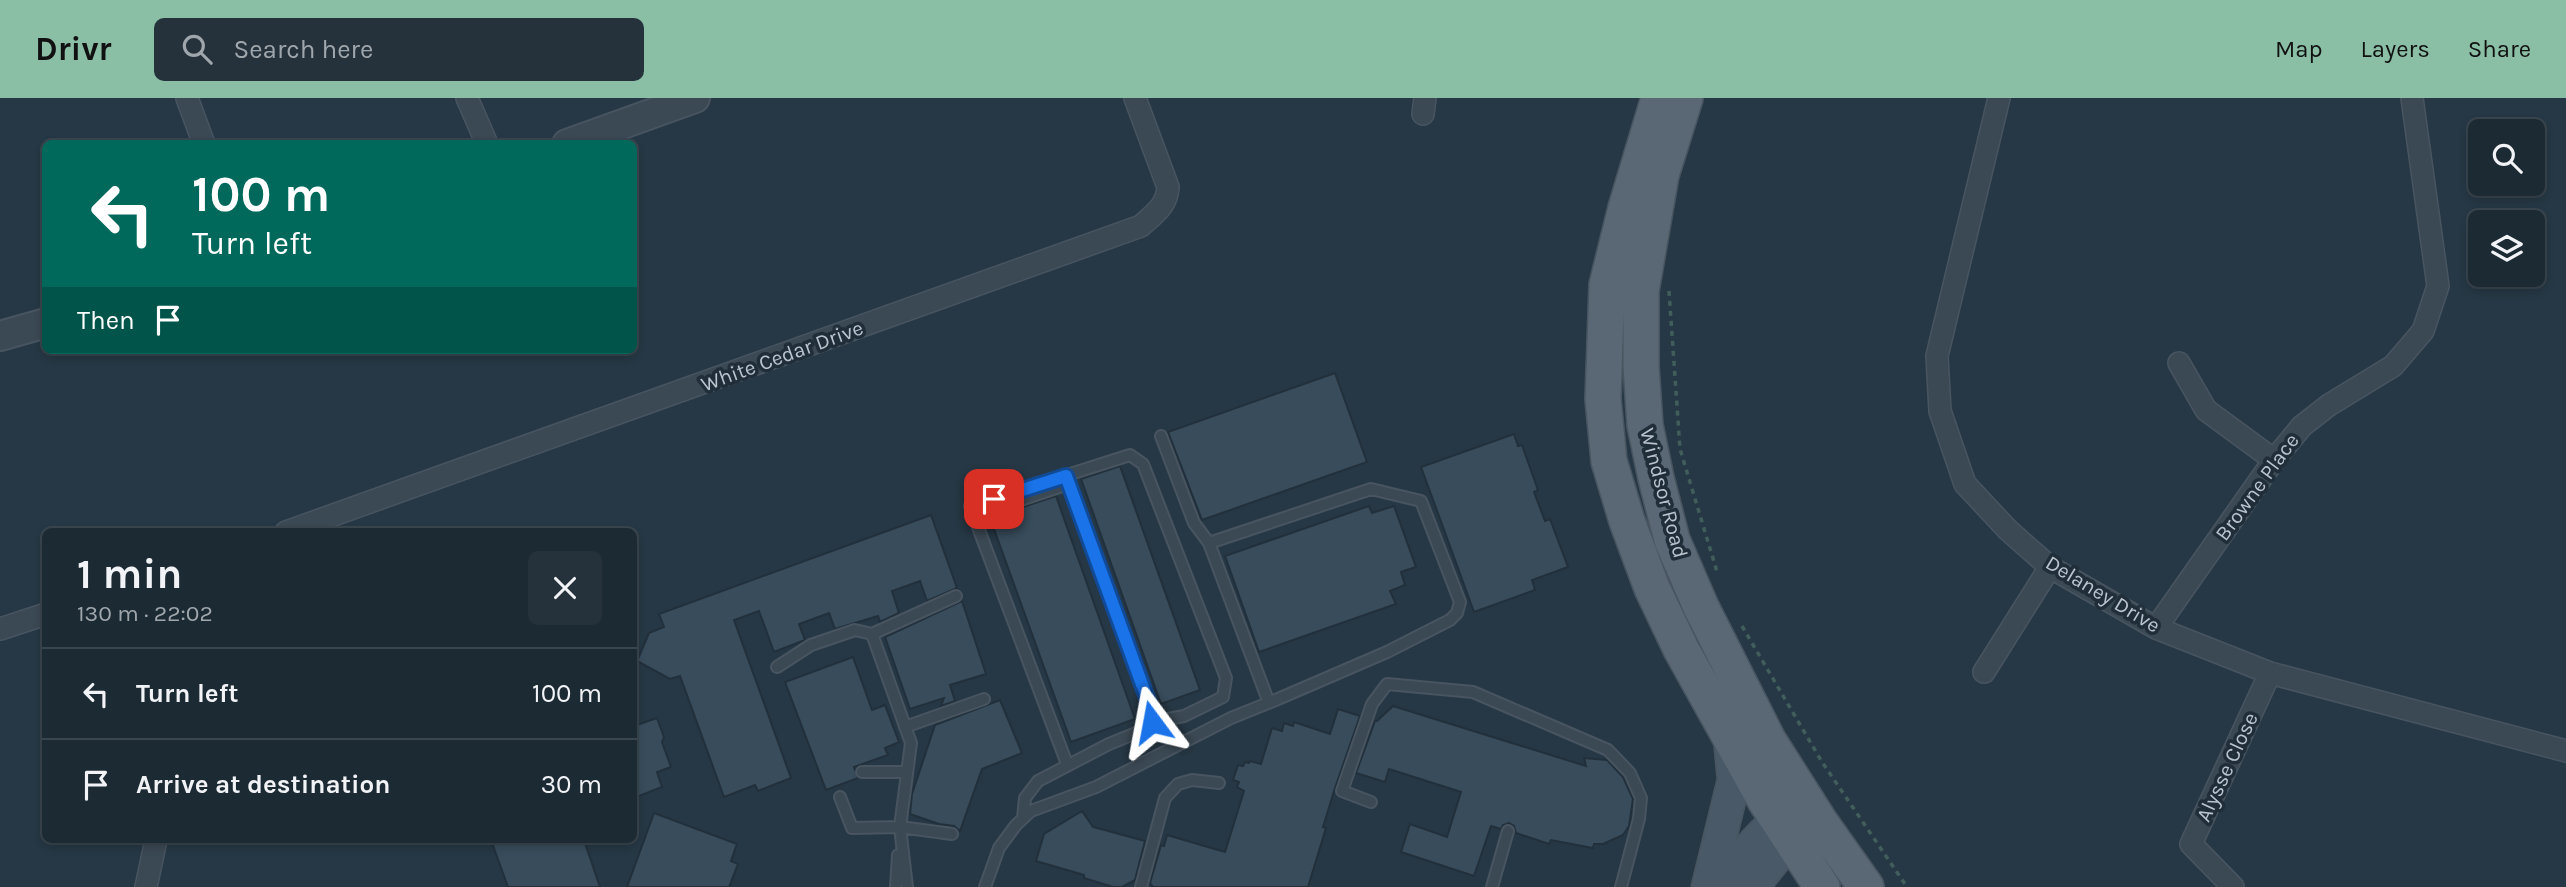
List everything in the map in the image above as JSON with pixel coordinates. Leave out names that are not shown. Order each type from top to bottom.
[{"type":"main road","name":"Windsor Road","points":[[1660,98],[1626,208],[1607,285],[1603,399],[1609,461],[1627,521],[1652,588],[1681,649],[1784,831],[1822,887]]},
{"type":"main road","name":"Windsor Road","points":[[1685,98],[1661,175],[1641,291],[1641,366],[1645,425],[1656,478],[1672,540],[1701,607],[1768,740],[1813,811],[1867,887]]},
{"type":"main road","points":[[1708,887],[1734,780],[1730,739]]},
{"type":"main road","points":[[1726,887],[1740,860],[1813,811]]},
{"type":"main road","points":[[1752,887],[1784,831]]},
{"type":"street","points":[[187,98],[203,140]]},
{"type":"street","points":[[467,98],[485,140]]},
{"type":"street","points":[[578,140],[695,98]]},
{"type":"street","name":"White Cedar Drive","points":[[297,528],[1141,226],[1163,205],[1168,187],[1135,98]]},
{"type":"street","name":"Delaney Drive","points":[[1999,98],[1937,356],[1940,411],[1965,484],[2008,530],[2050,567],[2157,628],[2270,673],[2566,751]]},
{"type":"street","name":"Browne Place","points":[[2157,628],[2273,460],[2302,426],[2329,405],[2393,366],[2423,331],[2438,286],[2412,98]]},
{"type":"street","points":[[0,336],[42,324]]},
{"type":"street","points":[[2179,363],[2206,410],[2273,460]]},
{"type":"street","points":[[1984,672],[2050,567]]},
{"type":"street","points":[[0,629],[42,615]]},
{"type":"street","name":"Alysse Close","points":[[2233,887],[2191,844],[2270,673]]},
{"type":"street","points":[[146,887],[155,843]]},
{"type":"lane","points":[[1161,436],[1194,523],[1209,544],[1269,703]]},
{"type":"lane","points":[[1023,818],[1023,804],[1032,785],[1067,764],[1146,729],[1152,722],[1184,716],[1223,696],[1226,678],[1143,464],[1130,455],[1067,480],[970,506],[1067,764]]},
{"type":"lane","points":[[1067,480],[1151,709],[1152,722]]},
{"type":"lane","points":[[985,887],[999,848],[1031,811],[1096,787],[1231,718],[1387,652],[1450,620],[1457,613],[1460,602],[1421,501],[1370,489],[1209,544]]},
{"type":"lane","points":[[896,887],[908,745],[869,639],[856,635],[777,667],[811,645],[855,630],[872,634],[956,596]]},
{"type":"lane","points":[[872,634],[911,743],[900,827],[907,887]]},
{"type":"lane","points":[[1371,802],[1342,792],[1372,704],[1387,684],[1473,692],[1608,750],[1630,773],[1641,798],[1621,887]]},
{"type":"lane","points":[[905,727],[984,699]]},
{"type":"lane","points":[[862,772],[905,772]]},
{"type":"lane","points":[[1140,887],[1165,798],[1178,784],[1192,780],[1219,783]]},
{"type":"lane","points":[[840,797],[852,828],[900,827],[952,834]]},
{"type":"lane","points":[[1492,887],[1508,831]]},
{"type":"path","points":[[1669,286],[1680,449],[1719,580]]},
{"type":"path","points":[[1737,618],[1822,762],[1907,887]]},
{"type":"building","points":[[1335,373],[1367,462],[1202,520],[1168,432]]},
{"type":"building","points":[[1514,434],[1518,446],[1522,445],[1538,490],[1534,492],[1545,521],[1550,519],[1568,567],[1532,580],[1535,590],[1474,612],[1421,467]]},
{"type":"building","points":[[1120,466],[1200,690],[1161,704],[1081,479]]},
{"type":"building","points":[[1056,496],[1135,719],[1071,742],[990,518]]},
{"type":"building","points":[[1369,506],[1372,513],[1394,506],[1416,567],[1401,572],[1405,585],[1390,591],[1396,604],[1259,652],[1225,556]]},
{"type":"building","points":[[931,515],[957,588],[927,601],[920,581],[892,591],[899,613],[880,622],[878,616],[835,629],[829,613],[799,624],[805,640],[774,652],[759,611],[734,620],[791,778],[758,791],[755,785],[724,797],[680,676],[670,679],[637,661],[649,633],[664,627],[659,614]]},
{"type":"building","points":[[962,601],[986,674],[950,685],[955,701],[941,706],[944,698],[910,709],[885,637]]},
{"type":"building","points":[[853,657],[872,710],[885,705],[899,742],[885,748],[888,755],[854,767],[858,778],[826,790],[785,682]]},
{"type":"building","points":[[1000,700],[1022,753],[982,769],[960,831],[954,826],[910,814],[912,794],[935,725]]},
{"type":"building","points":[[1393,706],[1586,766],[1584,758],[1607,760],[1623,777],[1633,799],[1629,826],[1623,835],[1603,844],[1594,844],[1593,848],[1551,840],[1549,844],[1516,833],[1514,826],[1509,823],[1501,829],[1491,826],[1474,876],[1401,852],[1410,824],[1447,837],[1461,792],[1389,769],[1385,782],[1356,773],[1375,721]]},
{"type":"building","points":[[1338,709],[1360,716],[1323,827],[1326,828],[1308,887],[1153,887],[1150,883],[1161,845],[1164,846],[1167,835],[1225,852],[1244,791],[1237,787],[1239,782],[1233,780],[1238,765],[1243,766],[1250,761],[1261,764],[1272,728],[1282,731],[1284,723],[1293,726],[1294,722],[1330,734]]},
{"type":"building","points":[[657,718],[671,767],[657,772],[662,787],[637,797],[637,725]]},
{"type":"building","points":[[1082,811],[1093,827],[1145,841],[1135,880],[1122,887],[1113,887],[1036,861],[1044,834]]},
{"type":"building","points":[[654,813],[737,844],[731,861],[738,864],[729,887],[627,887]]},
{"type":"building","points":[[492,843],[585,843],[600,887],[508,887]]},
{"type":"route","points":[[994,499],[1066,476],[1151,709],[1152,722]]}]
